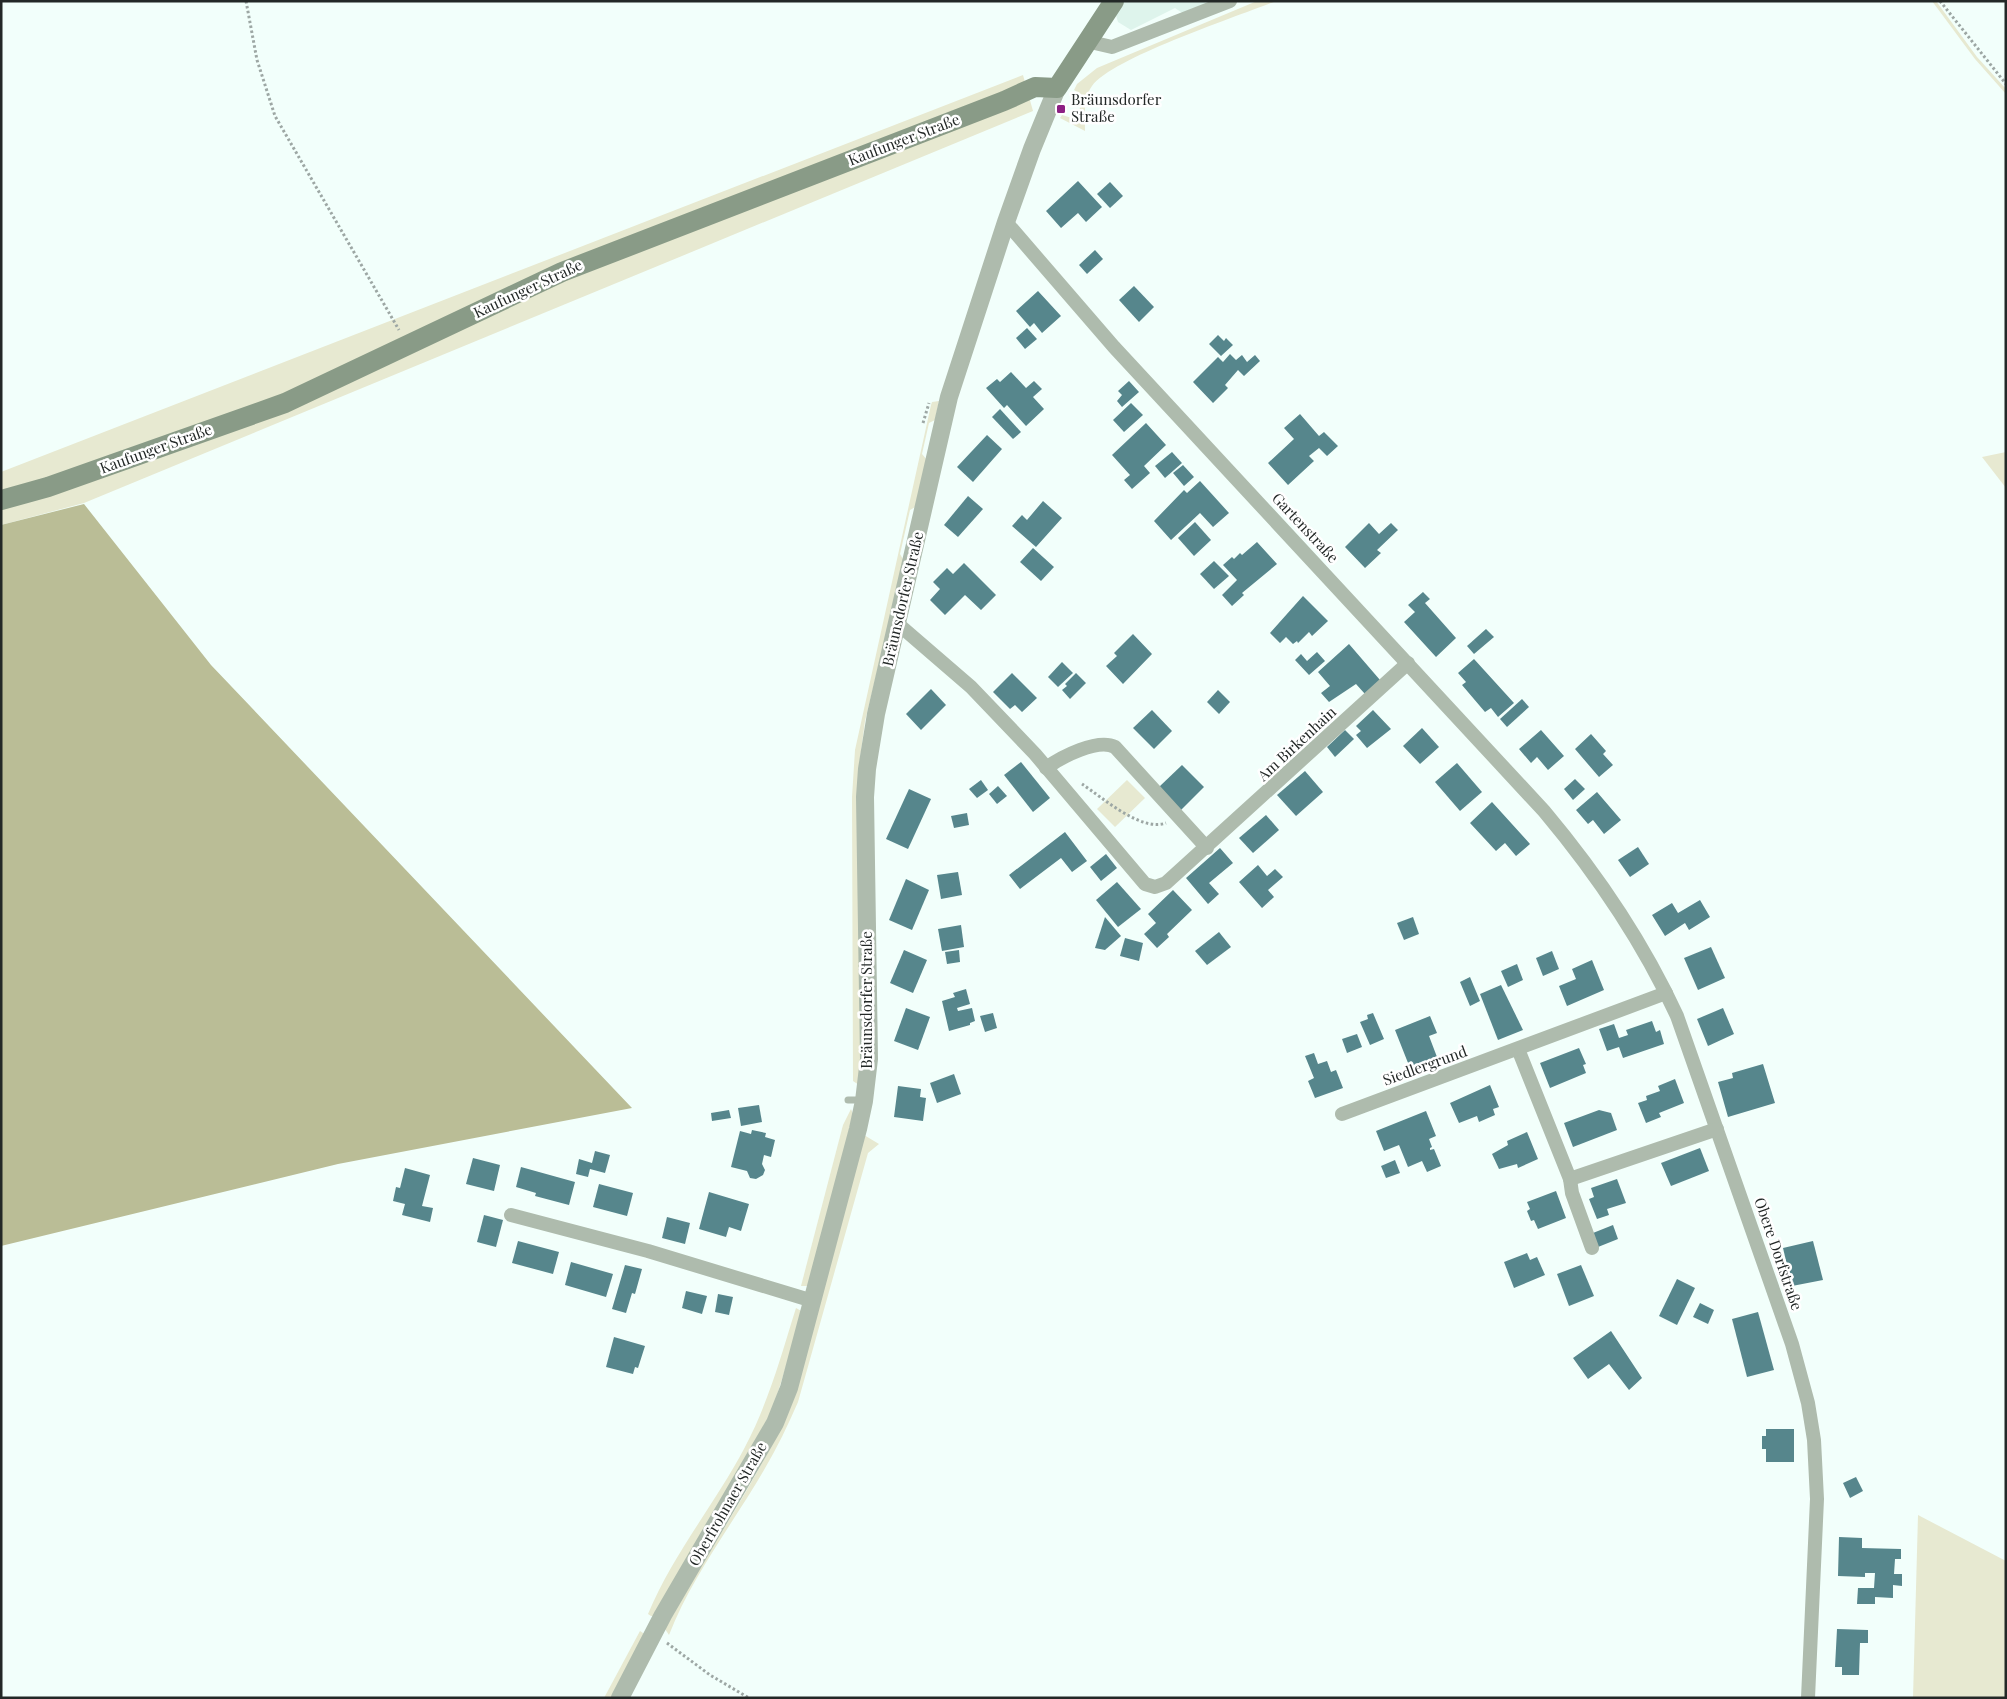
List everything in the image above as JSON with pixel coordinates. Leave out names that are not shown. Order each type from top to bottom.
[{"type":"main road","points":[[1057,88],[1114,1]]},
{"type":"main road","name":"Kaufunger Straße","points":[[1,500],[48,487],[284,403],[571,268],[1004,101],[1035,87],[1057,88]]},
{"type":"street","points":[[1086,41],[1112,47],[1230,1]]},
{"type":"street","name":"Bräunsdorfer Straße","points":[[858,1130],[856,1100],[869,1059],[867,769],[876,714],[949,396],[1006,222],[1032,149],[1057,88]]},
{"type":"street","name":"Gartenstraße","points":[[1006,222],[1114,347],[1408,663],[1581,854]]},
{"type":"street","name":"Am Birkenhain","points":[[898,624],[970,687],[1051,764],[1145,884],[1155,887],[1166,883],[1207,848],[1408,663]]},
{"type":"street","points":[[1051,764],[1098,744],[1107,743],[1115,748],[1207,848]]},
{"type":"street","name":"Obere Dorfstraße","points":[[1581,854],[1638,942],[1666,994],[1717,1129],[1792,1344],[1808,1403],[1814,1440],[1817,1499],[1808,1698]]},
{"type":"street","name":"Siedlergrund","points":[[1342,1114],[1666,994]]},
{"type":"street","points":[[1518,1049],[1570,1178],[1572,1193],[1592,1248]]},
{"type":"street","points":[[1570,1178],[1717,1129]]},
{"type":"street","name":"Oberfrohnaer Straße","points":[[620,1698],[654,1633],[775,1423],[792,1379],[858,1130]]},
{"type":"street","points":[[511,1215],[666,1257],[813,1301]]},
{"type":"path","points":[[246,1],[258,60],[275,116],[408,346]]},
{"type":"path","points":[[1940,1],[2006,84]]},
{"type":"path","points":[[923,424],[931,399],[938,396],[949,396]]},
{"type":"path","points":[[1051,764],[1142,823],[1159,826],[1180,818]]},
{"type":"path","points":[[654,1633],[710,1675],[749,1698]]},
{"type":"shaded area","points":[[1124,1],[1217,1],[1184,14],[1175,8],[1131,30],[1118,22],[1115,12]]},
{"type":"shaded area","points":[[1257,1],[1276,1],[1206,27],[1150,51],[1105,75],[1092,86],[1087,96],[1085,131],[1060,118],[1062,115],[1075,119],[1085,97],[1074,90],[1077,84],[1097,68]]},
{"type":"shaded area","points":[[1932,1],[1936,1],[1977,57],[2006,89],[2006,94],[1975,59]]},
{"type":"shaded area","points":[[1023,75],[1033,111],[84,503],[1,525],[1,472]]},
{"type":"shaded area","points":[[939,401],[935,420],[929,423],[922,454],[927,460],[917,506],[910,510],[900,554],[904,561],[865,721],[858,774],[861,1047],[859,1085],[853,1081],[852,797],[855,750],[931,405],[932,402]]},
{"type":"shaded area","points":[[2006,452],[2006,488],[1982,457]]},
{"type":"shaded area","points":[[1127,780],[1145,798],[1115,827],[1097,809]]},
{"type":"shaded area","points":[[851,1109],[853,1114],[810,1286],[801,1286],[843,1125]]},
{"type":"shaded area","points":[[864,1135],[879,1144],[868,1153],[798,1402],[769,1462],[701,1571],[678,1613],[669,1635],[665,1629],[752,1481],[779,1431]]},
{"type":"shaded area","points":[[796,1308],[803,1312],[772,1411],[655,1616],[651,1616],[648,1614],[669,1571],[745,1447],[761,1413],[774,1378]]},
{"type":"shaded area","points":[[1918,1515],[2006,1561],[2006,1698],[1913,1698]]},
{"type":"shaded area","points":[[640,1631],[646,1635],[614,1698],[604,1698]]},
{"type":"green space","points":[[84,504],[211,665],[632,1108],[338,1164],[1,1246],[1,525]]},
{"type":"building","points":[[1078,181],[1102,207],[1086,222],[1078,213],[1061,228],[1046,211]]},
{"type":"building","points":[[1110,182],[1123,196],[1110,208],[1097,194]]},
{"type":"building","points":[[1095,250],[1103,259],[1087,274],[1079,265]]},
{"type":"building","points":[[1134,286],[1154,307],[1139,322],[1119,300]]},
{"type":"building","points":[[1038,291],[1061,316],[1042,333],[1034,323],[1030,327],[1016,311]]},
{"type":"building","points":[[1027,328],[1037,339],[1025,349],[1016,338]]},
{"type":"building","points":[[1218,335],[1224,341],[1226,338],[1233,345],[1221,356],[1209,344]]},
{"type":"building","points":[[1230,354],[1236,360],[1242,355],[1247,362],[1255,355],[1260,361],[1244,376],[1238,370],[1225,385],[1228,388],[1213,403],[1193,382],[1218,357],[1223,362]]},
{"type":"building","points":[[1011,372],[1026,388],[1034,381],[1042,389],[1033,397],[1044,409],[1026,426],[1007,405],[1004,408],[986,388],[997,379],[1000,382]]},
{"type":"building","points":[[1129,381],[1139,392],[1122,407],[1117,401],[1122,395],[1118,391]]},
{"type":"building","points":[[1131,403],[1143,415],[1124,432],[1113,420]]},
{"type":"building","points":[[1000,409],[1021,432],[1013,439],[992,417]]},
{"type":"building","points":[[1300,414],[1319,436],[1324,432],[1338,446],[1327,456],[1319,448],[1309,456],[1314,461],[1288,485],[1268,463],[1294,439],[1284,428]]},
{"type":"building","points":[[1146,423],[1166,445],[1144,466],[1150,473],[1132,489],[1124,480],[1130,475],[1112,455]]},
{"type":"building","points":[[987,435],[1002,449],[973,482],[957,467]]},
{"type":"building","points":[[1172,452],[1182,463],[1165,478],[1155,466]]},
{"type":"building","points":[[1183,465],[1194,477],[1184,486],[1173,473]]},
{"type":"building","points":[[1200,481],[1229,513],[1213,527],[1200,513],[1171,540],[1154,521],[1184,490],[1187,493]]},
{"type":"building","points":[[968,496],[983,509],[958,537],[944,525]]},
{"type":"building","points":[[1043,501],[1062,518],[1036,547],[1012,526],[1022,515],[1027,520]]},
{"type":"building","points":[[1195,522],[1211,540],[1194,556],[1178,538]]},
{"type":"building","points":[[1369,523],[1379,534],[1391,523],[1398,530],[1377,550],[1381,553],[1365,568],[1345,547]]},
{"type":"building","points":[[1257,542],[1277,564],[1242,593],[1244,595],[1232,606],[1222,595],[1237,580],[1223,565],[1232,557],[1234,559],[1240,553],[1242,555]]},
{"type":"building","points":[[1033,548],[1054,567],[1041,581],[1020,562]]},
{"type":"building","points":[[1214,561],[1229,576],[1214,589],[1200,574]]},
{"type":"building","points":[[964,563],[996,595],[981,610],[965,595],[945,615],[930,600],[940,589],[933,582],[947,568],[953,574]]},
{"type":"building","points":[[1423,592],[1430,599],[1425,603],[1456,638],[1436,657],[1404,622],[1415,612],[1408,605]]},
{"type":"building","points":[[1303,596],[1328,621],[1312,636],[1309,632],[1298,643],[1297,641],[1293,644],[1286,637],[1280,643],[1270,633]]},
{"type":"building","points":[[1486,629],[1494,637],[1474,654],[1467,646]]},
{"type":"building","points":[[1133,634],[1152,654],[1123,684],[1106,666],[1117,656],[1114,653]]},
{"type":"building","points":[[1349,644],[1380,680],[1365,694],[1356,684],[1329,702],[1321,693],[1330,686],[1318,672]]},
{"type":"building","points":[[1317,652],[1325,661],[1309,675],[1295,660],[1301,654],[1307,661]]},
{"type":"building","points":[[1474,659],[1514,703],[1498,717],[1491,708],[1485,712],[1462,685],[1466,682],[1458,673]]},
{"type":"building","points":[[1062,662],[1073,673],[1058,687],[1048,677]]},
{"type":"building","points":[[1012,673],[1037,698],[1022,712],[1015,705],[1010,709],[993,692]]},
{"type":"building","points":[[1076,673],[1086,683],[1070,699],[1062,690]]},
{"type":"building","points":[[931,689],[946,705],[921,730],[906,714]]},
{"type":"building","points":[[1218,690],[1230,702],[1219,714],[1207,702]]},
{"type":"building","points":[[1522,699],[1529,707],[1507,727],[1500,719]]},
{"type":"building","points":[[1152,710],[1172,731],[1154,749],[1133,728]]},
{"type":"building","points":[[1373,710],[1391,729],[1367,748],[1356,735],[1361,731],[1356,726]]},
{"type":"building","points":[[1422,728],[1439,747],[1420,764],[1403,746]]},
{"type":"building","points":[[1345,730],[1354,739],[1335,757],[1327,747]]},
{"type":"building","points":[[1541,730],[1564,756],[1548,770],[1537,757],[1531,763],[1519,749]]},
{"type":"building","points":[[1591,734],[1606,751],[1603,754],[1613,765],[1599,777],[1575,749]]},
{"type":"building","points":[[1021,762],[1050,798],[1033,812],[1004,775]]},
{"type":"building","points":[[1457,763],[1482,792],[1460,811],[1435,782]]},
{"type":"building","points":[[1182,765],[1204,787],[1181,810],[1159,787]]},
{"type":"building","points":[[1305,771],[1323,792],[1296,816],[1277,795]]},
{"type":"building","points":[[1575,779],[1585,789],[1573,800],[1564,789]]},
{"type":"building","points":[[981,780],[988,790],[977,798],[969,789]]},
{"type":"building","points":[[998,786],[1007,796],[997,804],[989,794]]},
{"type":"building","points":[[909,789],[931,799],[908,849],[886,839]]},
{"type":"building","points":[[1597,792],[1621,820],[1604,834],[1593,820],[1588,824],[1576,810]]},
{"type":"building","points":[[1492,802],[1530,844],[1516,856],[1505,843],[1496,851],[1470,823]]},
{"type":"building","points":[[967,813],[969,825],[954,828],[951,816]]},
{"type":"building","points":[[1266,815],[1279,830],[1253,853],[1239,838]]},
{"type":"building","points":[[1065,832],[1087,861],[1072,872],[1061,858],[1020,889],[1009,875]]},
{"type":"building","points":[[1638,847],[1649,864],[1630,877],[1618,860]]},
{"type":"building","points":[[1220,848],[1233,863],[1209,883],[1219,894],[1208,904],[1186,878]]},
{"type":"building","points":[[1106,854],[1117,868],[1101,881],[1090,867]]},
{"type":"building","points":[[1258,865],[1267,876],[1275,869],[1283,877],[1268,890],[1274,897],[1262,908],[1239,882]]},
{"type":"building","points":[[958,872],[962,895],[941,899],[937,875]]},
{"type":"building","points":[[906,879],[929,890],[912,930],[889,920]]},
{"type":"building","points":[[1117,882],[1141,909],[1118,927],[1096,900]]},
{"type":"building","points":[[1173,890],[1192,910],[1167,934],[1169,937],[1157,948],[1144,934],[1156,923],[1148,914]]},
{"type":"building","points":[[1700,900],[1710,917],[1689,930],[1685,923],[1665,936],[1652,915],[1672,903],[1678,913]]},
{"type":"building","points":[[1105,917],[1121,936],[1105,950],[1095,948]]},
{"type":"building","points":[[1413,917],[1419,934],[1404,940],[1397,923]]},
{"type":"building","points":[[961,925],[964,947],[942,951],[938,929]]},
{"type":"building","points":[[1219,932],[1231,947],[1207,965],[1195,951]]},
{"type":"building","points":[[1125,938],[1143,943],[1139,961],[1120,956]]},
{"type":"building","points":[[1711,947],[1725,978],[1698,990],[1684,958]]},
{"type":"building","points":[[904,950],[927,960],[913,993],[890,983]]},
{"type":"building","points":[[959,950],[960,962],[947,964],[945,952]]},
{"type":"building","points":[[1552,951],[1559,969],[1543,976],[1536,958]]},
{"type":"building","points":[[1592,960],[1604,990],[1567,1006],[1559,986],[1576,979],[1572,969]]},
{"type":"building","points":[[1517,964],[1523,980],[1508,987],[1501,971]]},
{"type":"building","points":[[1470,977],[1480,1001],[1470,1006],[1460,982]]},
{"type":"building","points":[[1501,985],[1523,1030],[1498,1040],[1480,994]]},
{"type":"building","points":[[966,989],[970,1004],[957,1008],[958,1011],[972,1008],[975,1021],[970,1023],[970,1025],[949,1031],[942,1001],[955,997],[953,993]]},
{"type":"building","points":[[906,1008],[930,1017],[918,1050],[894,1041]]},
{"type":"building","points":[[1723,1008],[1734,1034],[1708,1046],[1697,1019]]},
{"type":"building","points":[[993,1013],[997,1028],[985,1032],[980,1016]]},
{"type":"building","points":[[1373,1013],[1384,1039],[1370,1045],[1360,1022],[1368,1019],[1367,1015]]},
{"type":"building","points":[[1430,1016],[1437,1033],[1429,1036],[1437,1057],[1410,1068],[1395,1030]]},
{"type":"building","points":[[1652,1021],[1656,1032],[1660,1030],[1664,1044],[1623,1058],[1619,1047],[1607,1051],[1599,1029],[1614,1024],[1619,1038],[1628,1035],[1626,1030]]},
{"type":"building","points":[[1357,1034],[1362,1047],[1347,1053],[1342,1039]]},
{"type":"building","points":[[1579,1048],[1586,1064],[1583,1065],[1586,1073],[1550,1088],[1540,1063]]},
{"type":"building","points":[[1314,1053],[1318,1064],[1327,1061],[1331,1072],[1336,1070],[1343,1088],[1315,1098],[1308,1081],[1314,1078],[1305,1056]]},
{"type":"building","points":[[1763,1064],[1775,1103],[1728,1117],[1718,1082],[1733,1078],[1732,1073]]},
{"type":"building","points":[[954,1074],[961,1094],[937,1103],[930,1083]]},
{"type":"building","points":[[1675,1079],[1684,1103],[1659,1113],[1661,1117],[1646,1123],[1638,1103],[1647,1100],[1646,1096],[1660,1091],[1658,1086]]},
{"type":"building","points":[[1490,1085],[1499,1107],[1493,1109],[1495,1115],[1479,1122],[1477,1116],[1459,1123],[1450,1103]]},
{"type":"building","points":[[898,1086],[921,1089],[920,1097],[926,1098],[923,1121],[894,1117]]},
{"type":"building","points":[[759,1105],[762,1122],[741,1126],[738,1108]]},
{"type":"building","points":[[729,1110],[731,1118],[712,1121],[711,1113]]},
{"type":"building","points":[[1599,1110],[1611,1113],[1617,1130],[1573,1147],[1564,1123]]},
{"type":"building","points":[[1426,1111],[1436,1136],[1429,1139],[1432,1147],[1430,1150],[1434,1149],[1441,1166],[1427,1172],[1422,1161],[1408,1167],[1399,1145],[1384,1151],[1376,1131]]},
{"type":"building","points":[[752,1130],[766,1133],[765,1137],[775,1140],[771,1157],[764,1155],[762,1164],[765,1170],[763,1175],[756,1179],[750,1178],[747,1171],[731,1167],[740,1131],[751,1134]]},
{"type":"building","points":[[1527,1132],[1538,1159],[1518,1168],[1517,1164],[1499,1169],[1492,1154],[1508,1145],[1507,1141]]},
{"type":"building","points":[[1700,1148],[1709,1171],[1671,1186],[1661,1163]]},
{"type":"building","points":[[595,1151],[610,1155],[605,1173],[590,1169],[588,1177],[576,1174],[579,1159],[592,1163]]},
{"type":"building","points":[[473,1158],[500,1165],[494,1191],[466,1184]]},
{"type":"building","points":[[1395,1160],[1400,1173],[1386,1178],[1381,1166]]},
{"type":"building","points":[[521,1167],[575,1182],[569,1205],[535,1196],[536,1193],[516,1187]]},
{"type":"building","points":[[405,1168],[430,1175],[422,1206],[433,1208],[430,1222],[402,1215],[405,1204],[393,1201],[396,1187],[400,1188]]},
{"type":"building","points":[[1617,1179],[1626,1203],[1607,1209],[1609,1215],[1597,1219],[1589,1199],[1594,1197],[1591,1188]]},
{"type":"building","points":[[599,1184],[633,1193],[627,1216],[593,1207]]},
{"type":"building","points":[[1556,1191],[1566,1218],[1538,1229],[1534,1220],[1531,1221],[1527,1211],[1530,1209],[1527,1202]]},
{"type":"building","points":[[709,1192],[749,1204],[741,1231],[729,1227],[726,1237],[699,1229]]},
{"type":"building","points":[[484,1215],[503,1220],[496,1247],[477,1242]]},
{"type":"building","points":[[667,1217],[690,1223],[685,1244],[662,1238]]},
{"type":"building","points":[[1613,1225],[1618,1239],[1598,1247],[1593,1233]]},
{"type":"building","points":[[518,1241],[559,1252],[553,1274],[512,1263]]},
{"type":"building","points":[[1813,1241],[1823,1280],[1792,1286],[1783,1248]]},
{"type":"building","points":[[1527,1253],[1530,1260],[1537,1257],[1545,1275],[1514,1288],[1504,1262]]},
{"type":"building","points":[[571,1262],[613,1274],[606,1297],[565,1285]]},
{"type":"building","points":[[625,1265],[642,1269],[635,1294],[632,1293],[626,1313],[612,1309]]},
{"type":"building","points":[[1581,1265],[1594,1296],[1569,1306],[1557,1274]]},
{"type":"building","points":[[1677,1279],[1695,1288],[1677,1325],[1659,1316]]},
{"type":"building","points":[[686,1291],[707,1296],[702,1314],[682,1308]]},
{"type":"building","points":[[718,1294],[733,1297],[729,1315],[715,1312]]},
{"type":"building","points":[[1700,1303],[1714,1310],[1708,1324],[1693,1317]]},
{"type":"building","points":[[1758,1312],[1774,1370],[1747,1377],[1732,1319]]},
{"type":"building","points":[[1611,1331],[1642,1378],[1629,1390],[1609,1364],[1588,1379],[1573,1358]]},
{"type":"building","points":[[614,1337],[645,1346],[638,1368],[635,1367],[633,1374],[606,1367]]},
{"type":"building","points":[[1766,1429],[1794,1429],[1794,1462],[1766,1462],[1766,1449],[1762,1449],[1762,1436],[1766,1436]]},
{"type":"building","points":[[1856,1477],[1863,1491],[1850,1498],[1843,1483]]},
{"type":"building","points":[[1839,1537],[1862,1538],[1862,1548],[1901,1549],[1901,1559],[1895,1559],[1894,1574],[1902,1574],[1902,1586],[1893,1585],[1893,1598],[1875,1597],[1875,1604],[1857,1604],[1858,1588],[1874,1588],[1875,1573],[1865,1573],[1865,1577],[1838,1576]]},
{"type":"building","points":[[1837,1629],[1868,1630],[1868,1643],[1860,1643],[1859,1675],[1842,1675],[1842,1667],[1835,1667]]},
{"type":"place","name":"Bräunsdorfer Straße","points":[[1061,109]]}]
